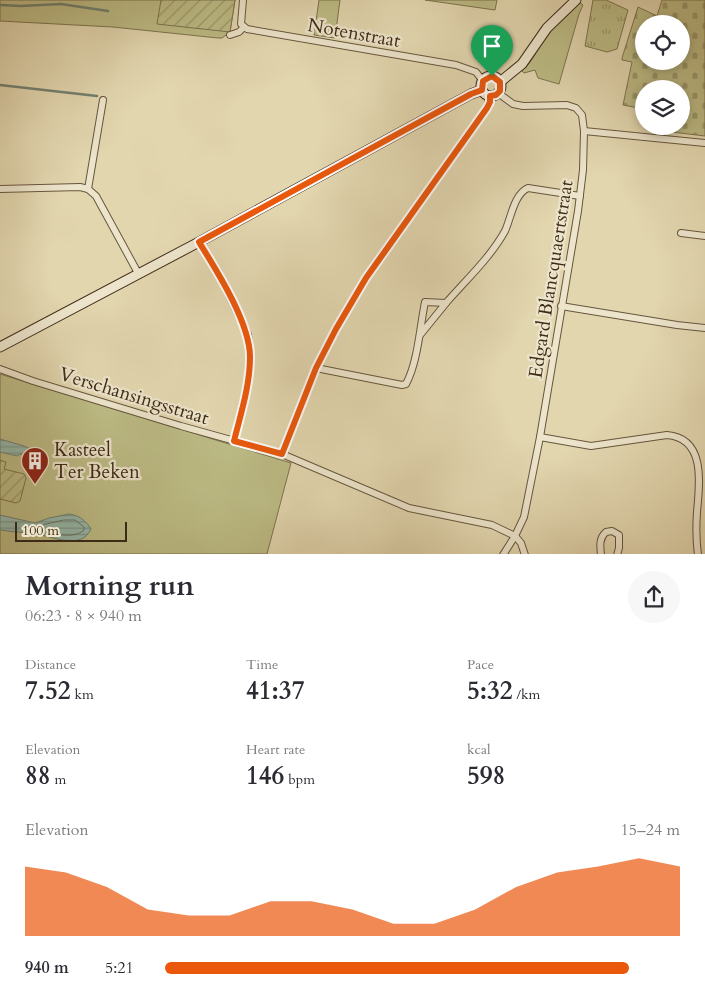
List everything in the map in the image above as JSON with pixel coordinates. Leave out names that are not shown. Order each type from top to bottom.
[{"type":"street","points":[[230,35],[239,32],[244,27],[240,20],[243,0]]},
{"type":"street","points":[[500,82],[522,64],[547,28],[576,0]]},
{"type":"street","name":"Notenstraat","points":[[244,27],[252,31],[456,65],[476,72],[483,86]]},
{"type":"street","points":[[0,347],[199,242],[471,94],[483,86],[492,76],[500,82],[501,88],[494,95],[487,108],[366,278],[325,347],[282,454]]},
{"type":"street","points":[[483,86],[485,94],[494,95]]},
{"type":"street","name":"Edgard Blancquaertstraat","points":[[494,95],[513,104],[523,106],[566,103],[576,108],[582,115],[584,131],[580,196],[540,437],[524,517],[515,536],[503,554]]},
{"type":"street","points":[[88,189],[103,100]]},
{"type":"street","points":[[584,131],[705,143]]},
{"type":"street","points":[[0,189],[73,186],[88,189],[96,196],[138,273]]},
{"type":"street","points":[[420,335],[498,243],[523,190],[528,188],[580,196]]},
{"type":"street","points":[[681,233],[705,236]]},
{"type":"street","points":[[199,242],[218,272],[248,335],[250,356],[249,378],[234,441]]},
{"type":"street","points":[[316,368],[402,385],[406,384],[420,335],[425,302],[446,303]]},
{"type":"street","points":[[562,306],[705,328]]},
{"type":"street","name":"Verschansingsstraat","points":[[0,369],[42,384],[181,426],[282,454],[409,508],[492,525],[515,536]]},
{"type":"street","points":[[540,437],[591,446],[667,435],[678,436],[690,442],[696,449],[703,465],[697,511],[696,543],[698,554]]},
{"type":"street","points":[[601,554],[600,542],[603,535],[606,532],[612,531],[620,535],[617,554]]},
{"type":"street","points":[[515,536],[521,543],[525,554]]},
{"type":"green space","points":[[0,0],[235,0],[230,32],[222,38],[218,38],[113,27],[0,21]]},
{"type":"green space","points":[[161,0],[235,0],[230,32],[157,24]]},
{"type":"green space","points":[[319,0],[340,0],[335,38],[314,35]]},
{"type":"green space","points":[[425,0],[497,0],[495,10]]},
{"type":"green space","points":[[593,0],[606,0],[628,10],[617,49],[607,52],[585,46]]},
{"type":"green space","points":[[662,0],[705,0],[705,136],[690,134],[690,80],[635,80],[635,107],[623,105],[632,62],[622,60],[635,17],[635,70],[690,70],[690,15],[657,15]]},
{"type":"green space","points":[[580,3],[583,5],[559,84],[538,78],[535,70],[524,73],[522,71],[548,34]]},
{"type":"green space","points":[[638,7],[655,15],[635,15]]},
{"type":"green space","points":[[0,374],[291,463],[267,554],[0,554]]},
{"type":"green space","points":[[0,460],[6,462],[4,469],[24,474],[26,478],[20,501],[16,503],[0,499]]},
{"type":"water","points":[[0,439],[24,446],[46,456],[45,463],[26,458],[28,457],[20,454],[17,456],[0,452]]},
{"type":"water","points":[[69,514],[87,523],[91,529],[86,536],[73,541],[0,530],[0,515],[35,523]]},
{"type":"waterway","points":[[0,5],[61,4],[108,11]]},
{"type":"waterway","points":[[0,85],[97,96]]},
{"type":"place","name":"Kasteel Ter Beken","points":[[35,485]]},
{"type":"route","points":[[492,76],[500,82],[500,91],[496,95],[490,96],[487,108],[366,278],[325,347],[282,454],[234,441],[249,378],[250,356],[248,335],[218,272],[199,242],[471,94],[480,92],[483,81],[492,76]]}]
